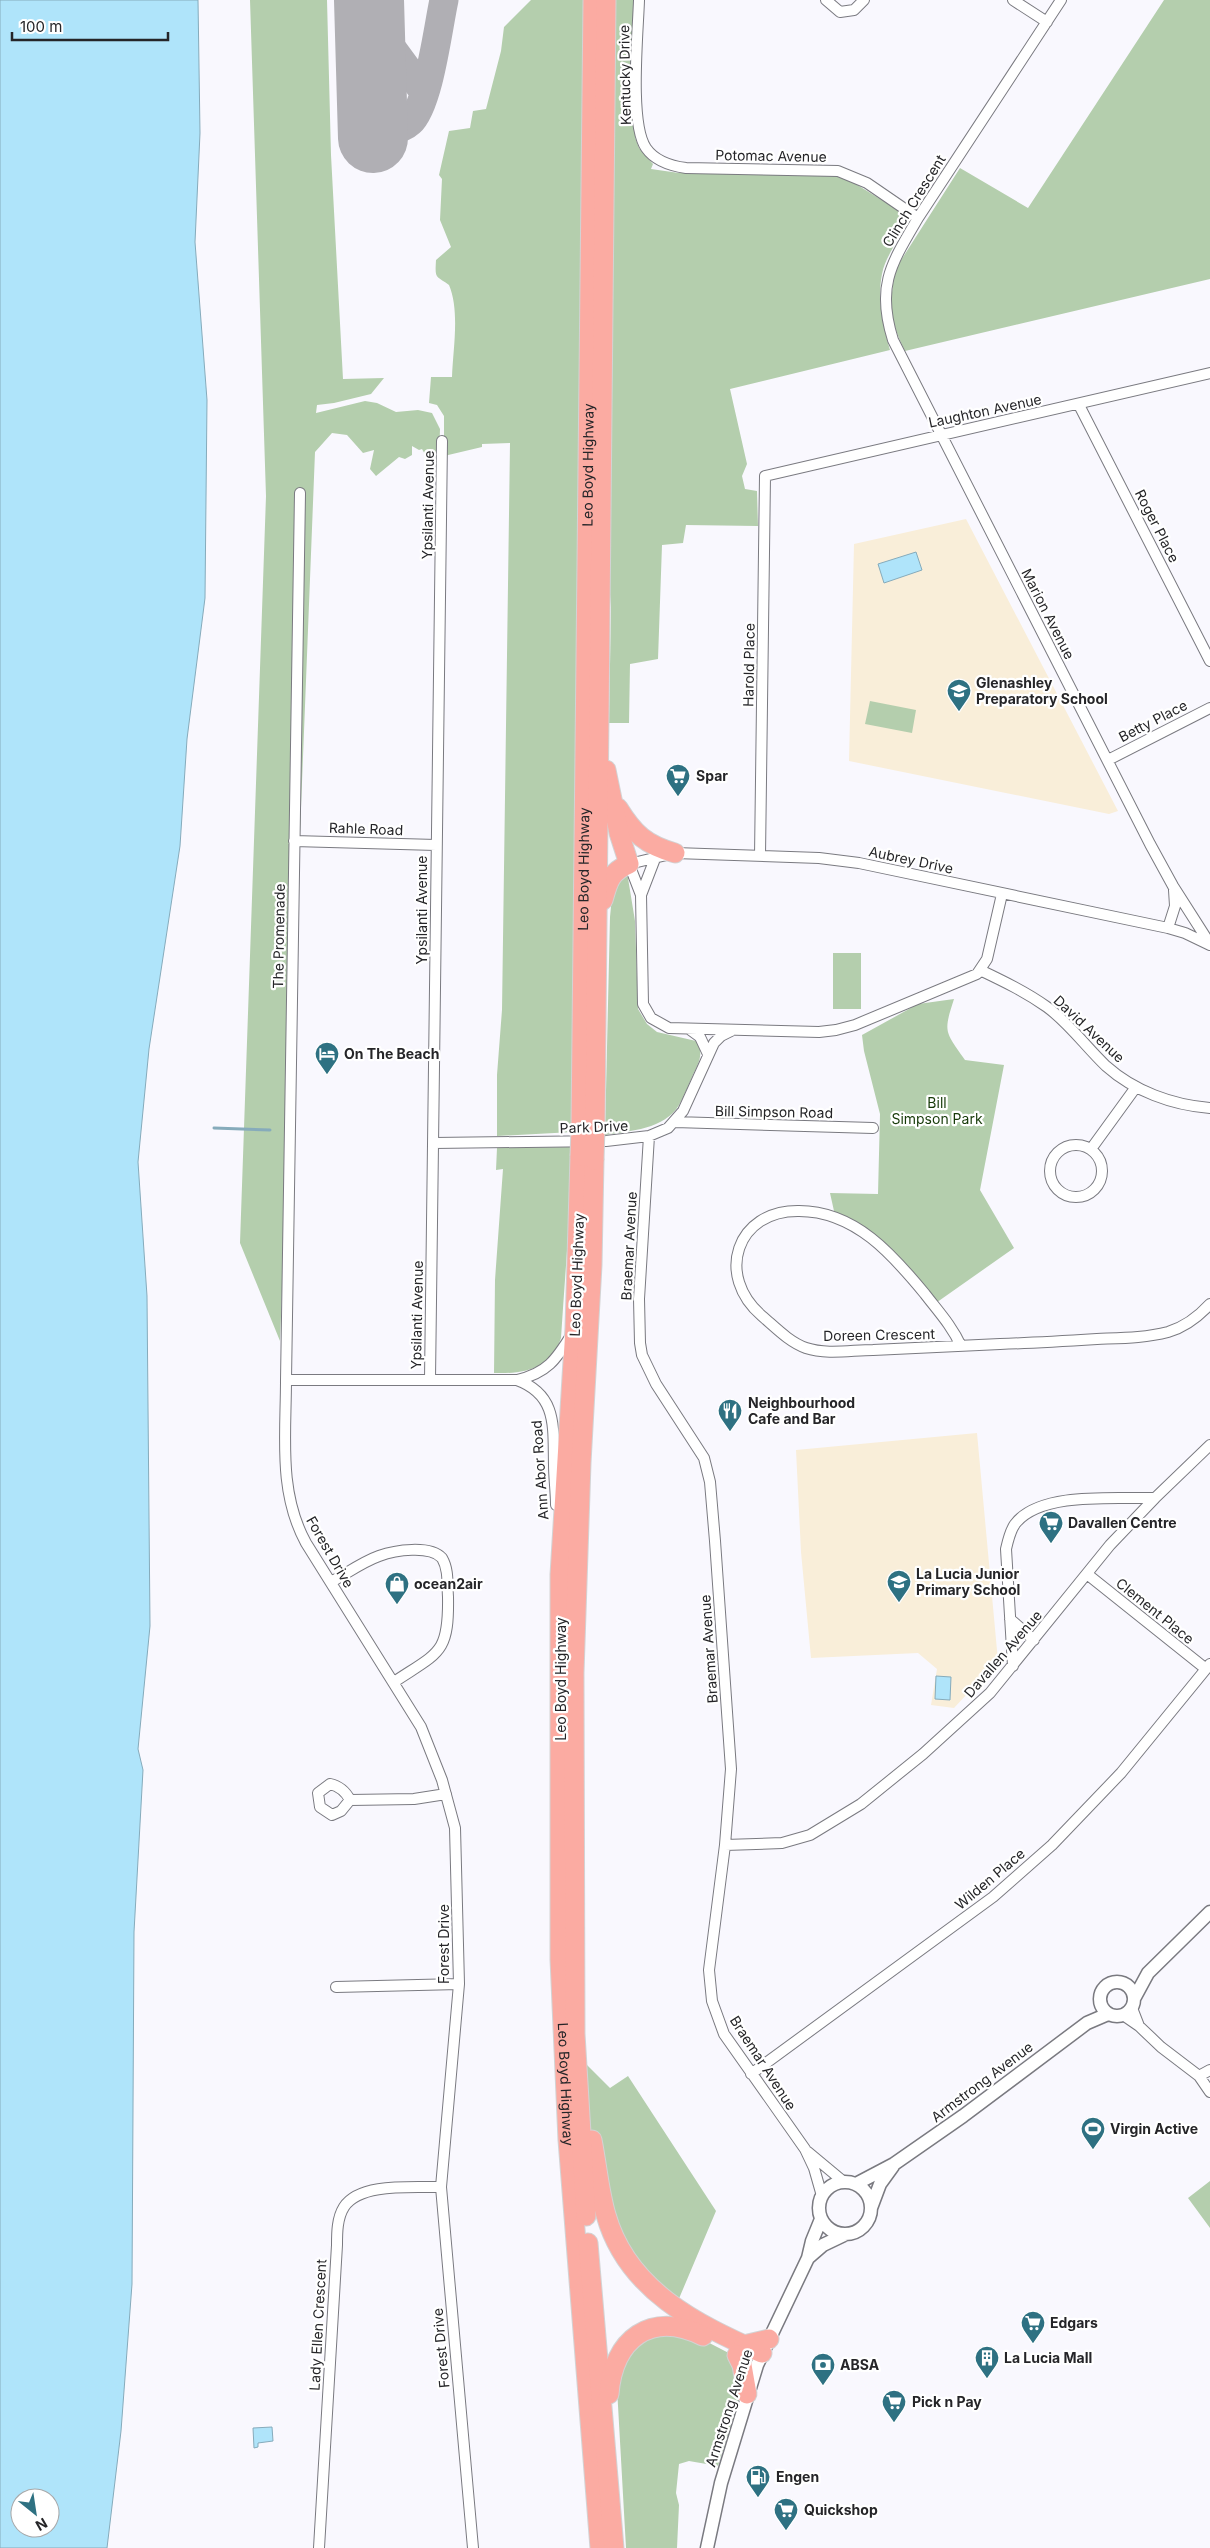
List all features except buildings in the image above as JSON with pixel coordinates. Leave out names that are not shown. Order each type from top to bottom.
[{"type":"highway","name":"Leo Boyd Highway","points":[[588,1127],[593,0]]},
{"type":"highway","name":"Leo Boyd Highway","points":[[600,2548],[563,2061],[560,1959],[560,1575],[587,1158],[597,922],[606,0]]},
{"type":"highway","points":[[597,922],[610,877],[618,868],[628,864],[608,779],[599,720],[598,699]]},
{"type":"highway","points":[[608,779],[618,808],[633,831],[655,848],[675,854]]},
{"type":"highway","name":"Leo Boyd Highway","points":[[587,1158],[592,1265],[581,1463],[574,1673],[574,1952],[578,2080],[588,2241],[606,2435],[614,2548]]},
{"type":"highway","points":[[578,2080],[588,2113],[605,2214],[614,2238],[626,2259],[644,2282],[666,2303],[740,2350]]},
{"type":"highway","points":[[606,2435],[613,2368],[622,2348],[638,2335],[658,2326],[681,2327],[740,2350],[763,2352]]},
{"type":"highway","points":[[740,2350],[747,2394]]},
{"type":"street","name":"Kentucky Drive","points":[[638,0],[637,112],[638,127],[646,148]]},
{"type":"street","points":[[826,0],[833,8],[840,12],[849,12],[864,0]]},
{"type":"street","points":[[1013,0],[1046,22]]},
{"type":"street","name":"Clinch Crescent","points":[[939,435],[893,340],[886,309],[887,282],[890,267],[918,218],[1061,0]]},
{"type":"street","name":"Potomac Avenue","points":[[646,148],[657,159],[686,168],[821,170],[846,173],[867,183],[918,218]]},
{"type":"street","name":"Laughton Avenue","points":[[765,476],[1210,373]]},
{"type":"street","name":"Roger Place","points":[[1079,404],[1210,661]]},
{"type":"street","name":"Marion Avenue","points":[[939,435],[1173,886],[1210,944]]},
{"type":"street","name":"Ypsilanti Avenue","points":[[430,1379],[442,441]]},
{"type":"street","name":"Harold Place","points":[[760,856],[765,476]]},
{"type":"street","name":"The Promenade","points":[[286,1380],[300,493]]},
{"type":"street","name":"Betty Place","points":[[1108,760],[1210,708]]},
{"type":"street","name":"Rahle Road","points":[[294,841],[436,845]]},
{"type":"street","name":"Aubrey Drive","points":[[628,864],[656,856],[675,854],[841,860],[1185,933]]},
{"type":"street","points":[[641,895],[656,856]]},
{"type":"street","points":[[628,864],[641,895],[643,1004],[651,1018],[663,1026],[689,1029],[819,1032],[836,1030],[946,988],[980,970],[987,959],[1002,894]]},
{"type":"street","name":"Marion Avenue","points":[[1168,928],[1175,906],[1173,886]]},
{"type":"street","name":"Marion Avenue","points":[[1185,933],[1210,944]]},
{"type":"street","name":"David Avenue","points":[[980,970],[1020,989],[1047,1007],[1107,1066],[1136,1087],[1163,1099],[1210,1108]]},
{"type":"street","points":[[689,1029],[700,1037],[708,1054]]},
{"type":"street","name":"Park Drive","points":[[434,1143],[606,1141],[649,1136],[675,1122],[688,1103],[708,1054],[717,1038],[732,1030]]},
{"type":"street","points":[[1091,1150],[1136,1087]]},
{"type":"street","name":"Bill Simpson Road","points":[[675,1122],[873,1128]]},
{"type":"street","name":"Braemar Avenue","points":[[649,1136],[639,1298],[640,1343],[648,1370],[700,1452],[710,1482],[731,1769],[725,1845],[709,1970],[710,1987],[720,2025],[751,2074],[805,2149],[814,2168],[822,2196]]},
{"type":"street","points":[[1072,1145],[1082,1145],[1091,1150],[1098,1157],[1102,1166],[1102,1176],[1098,1186],[1090,1193],[1081,1196],[1070,1196],[1061,1192],[1054,1185],[1050,1175],[1051,1165],[1055,1156],[1062,1149],[1072,1145]]},
{"type":"street","name":"Doreen Crescent","points":[[961,1346],[950,1325],[907,1272],[883,1247],[849,1223],[814,1212],[784,1212],[758,1224],[742,1239],[735,1269],[744,1295],[755,1310],[798,1344],[826,1351],[961,1346],[1150,1335],[1170,1331],[1185,1324],[1210,1304]]},
{"type":"street","name":"Ann Abor Road","points":[[286,1380],[516,1380],[539,1373],[548,1368],[575,1328]]},
{"type":"street","name":"Forest Drive","points":[[286,1380],[286,1467],[289,1500],[300,1532],[394,1682],[428,1742],[446,1794],[455,1828],[459,1984],[441,2187],[474,2548]]},
{"type":"street","name":"Ann Abor Road","points":[[516,1380],[540,1394],[549,1408],[553,1424],[560,1575]]},
{"type":"street","name":"Davallen Avenue","points":[[725,1845],[795,1840],[824,1828],[860,1804],[927,1751],[990,1693],[1014,1666],[1087,1574],[1154,1498],[1210,1445]]},
{"type":"street","points":[[1014,1666],[1006,1549],[1010,1531],[1022,1517],[1039,1507],[1057,1503],[1154,1498]]},
{"type":"street","points":[[330,1582],[378,1556],[421,1551],[432,1552],[442,1558],[446,1564],[448,1625],[446,1639],[432,1657],[394,1682]]},
{"type":"street","name":"Clement Place","points":[[1087,1574],[1208,1667]]},
{"type":"street","points":[[1010,1619],[1034,1640]]},
{"type":"street","name":"Wilden Place","points":[[751,2074],[987,1901],[1038,1857],[1087,1811],[1121,1773],[1208,1667]]},
{"type":"street","points":[[350,1800],[414,1798],[446,1794]]},
{"type":"street","points":[[1148,1973],[1107,1985],[1101,1993],[1100,2002],[1108,2014],[1130,2007],[1148,1973],[1210,1912]]},
{"type":"street","points":[[1122,1982],[1131,1988],[1130,2007],[1139,2026],[1161,2047],[1199,2076],[1210,2092]]},
{"type":"street","points":[[336,1987],[459,1984]]},
{"type":"street","name":"Armstrong Avenue","points":[[1087,2023],[1100,2002]]},
{"type":"street","name":"Armstrong Avenue","points":[[850,2183],[894,2164],[963,2116],[1087,2023],[1108,2014]]},
{"type":"street","points":[[1199,2076],[1210,2070]]},
{"type":"street","name":"Braemar Avenue","points":[[805,2149],[850,2183]]},
{"type":"street","name":"Armstrong Avenue","points":[[871,2208],[880,2184],[894,2164]]},
{"type":"street","points":[[850,2183],[864,2190],[870,2198],[871,2208],[867,2223],[861,2229],[846,2234],[831,2230],[821,2219],[819,2210],[822,2196],[829,2188],[850,2183]]},
{"type":"street","name":"Lady Ellen Crescent","points":[[319,2548],[336,2254],[343,2208],[352,2198],[360,2193],[398,2188],[441,2187]]},
{"type":"street","name":"Armstrong Avenue","points":[[707,2548],[721,2483],[747,2394],[763,2352],[808,2258],[812,2241],[821,2219]]},
{"type":"street","name":"Armstrong Avenue","points":[[808,2258],[823,2245],[846,2234]]},
{"type":"shaded area","name":"Glenashley Preparatory School","points":[[966,519],[1118,811],[1109,814],[849,761],[854,544]]},
{"type":"shaded area","name":"La Lucia Junior Primary School","points":[[977,1433],[998,1661],[954,1708],[931,1705],[937,1669],[918,1653],[811,1658],[801,1552],[796,1450]]},
{"type":"green space","points":[[250,0],[327,0],[331,155],[343,379],[384,378],[371,394],[317,405],[316,413],[365,401],[377,403],[396,412],[418,410],[432,413],[440,429],[439,456],[427,458],[422,449],[419,450],[412,446],[412,455],[405,459],[399,457],[376,476],[370,469],[374,450],[363,453],[347,435],[332,433],[315,452],[280,1341],[240,1243],[266,496]]},
{"type":"green space","points":[[531,0],[585,0],[573,1132],[497,1136],[497,1075],[502,1010],[510,443],[482,444],[482,447],[444,456],[444,416],[437,405],[429,403],[431,377],[452,377],[455,330],[454,306],[449,285],[438,278],[436,274],[436,260],[451,247],[440,220],[442,179],[439,175],[449,131],[470,128],[473,111],[486,109],[501,51],[504,27]]},
{"type":"green space","points":[[613,0],[633,0],[635,137],[639,148],[653,164],[651,169],[679,173],[825,174],[846,178],[898,210],[901,218],[899,234],[884,266],[880,293],[885,331],[890,350],[730,389],[747,464],[742,476],[745,489],[757,491],[758,526],[686,525],[683,543],[662,545],[658,659],[630,664],[629,723],[609,723],[611,607],[605,532]]},
{"type":"green space","points":[[1164,0],[1210,0],[1210,279],[905,351],[896,330],[892,311],[892,291],[896,268],[960,168],[1028,208]]},
{"type":"green space","points":[[870,701],[916,710],[912,733],[865,724]]},
{"type":"green space","points":[[627,872],[635,921],[638,1009],[647,1024],[657,1032],[696,1041],[699,1046],[700,1055],[684,1095],[673,1113],[646,1128],[605,1135],[610,917],[613,886]]},
{"type":"green space","points":[[833,953],[861,953],[861,1009],[833,1009]]},
{"type":"green space","name":"Bill Simpson Park","points":[[954,999],[947,1026],[953,1043],[965,1060],[1004,1065],[980,1190],[1014,1248],[933,1305],[866,1234],[834,1211],[830,1193],[878,1194],[880,1114],[864,1051],[862,1035],[918,1004]]},
{"type":"green space","points":[[572,1147],[561,1338],[551,1357],[535,1368],[526,1371],[494,1373],[495,1280],[503,1169],[496,1170],[497,1148]]},
{"type":"green space","points":[[583,2061],[610,2088],[628,2076],[716,2211],[675,2308],[650,2290],[595,2182]]},
{"type":"green space","points":[[1210,2181],[1210,2228],[1188,2198]]},
{"type":"green space","points":[[642,2333],[690,2333],[750,2364],[718,2466],[689,2461],[679,2464],[676,2493],[679,2505],[677,2548],[626,2548],[616,2370]]},
{"type":"water","points":[[0,0],[198,0],[200,133],[195,242],[207,400],[205,598],[187,739],[180,846],[149,1049],[138,1162],[147,1296],[150,1626],[138,1749],[143,1770],[134,1932],[132,2284],[121,2431],[107,2548],[0,2548]]},
{"type":"water","points":[[916,552],[922,570],[884,583],[878,564]]},
{"type":"water","points":[[936,1676],[951,1677],[950,1700],[935,1699]]},
{"type":"water","points":[[272,2427],[273,2441],[258,2443],[258,2447],[254,2448],[253,2428]]},
{"type":"waterway","points":[[214,1128],[270,1130]]},
{"type":"taxiway","points":[[373,130],[402,127],[410,122],[417,113],[428,83],[444,0]]},
{"type":"taxiway","points":[[369,17],[424,92]]},
{"type":"runway","points":[[369,0],[373,138]]},
{"type":"place","name":"Glenashley Preparatory School","points":[[959,712]]},
{"type":"place","name":"Spar","points":[[678,797]]},
{"type":"place","name":"On The Beach","points":[[327,1075]]},
{"type":"place","name":"Neighbourhood Cafe and Bar","points":[[730,1432]]},
{"type":"place","name":"Davallen Centre","points":[[1051,1544]]},
{"type":"place","name":"La Lucia Junior Primary School","points":[[899,1603]]},
{"type":"place","name":"ocean2air","points":[[397,1605]]},
{"type":"place","name":"Virgin Active","points":[[1093,2150]]},
{"type":"place","name":"Edgars","points":[[1033,2344]]},
{"type":"place","name":"La Lucia Mall","points":[[987,2379]]},
{"type":"place","name":"ABSA","points":[[823,2386]]},
{"type":"place","name":"Pick n Pay","points":[[894,2423]]},
{"type":"place","name":"Engen","points":[[758,2498]]},
{"type":"place","name":"Quickshop","points":[[786,2531]]}]
